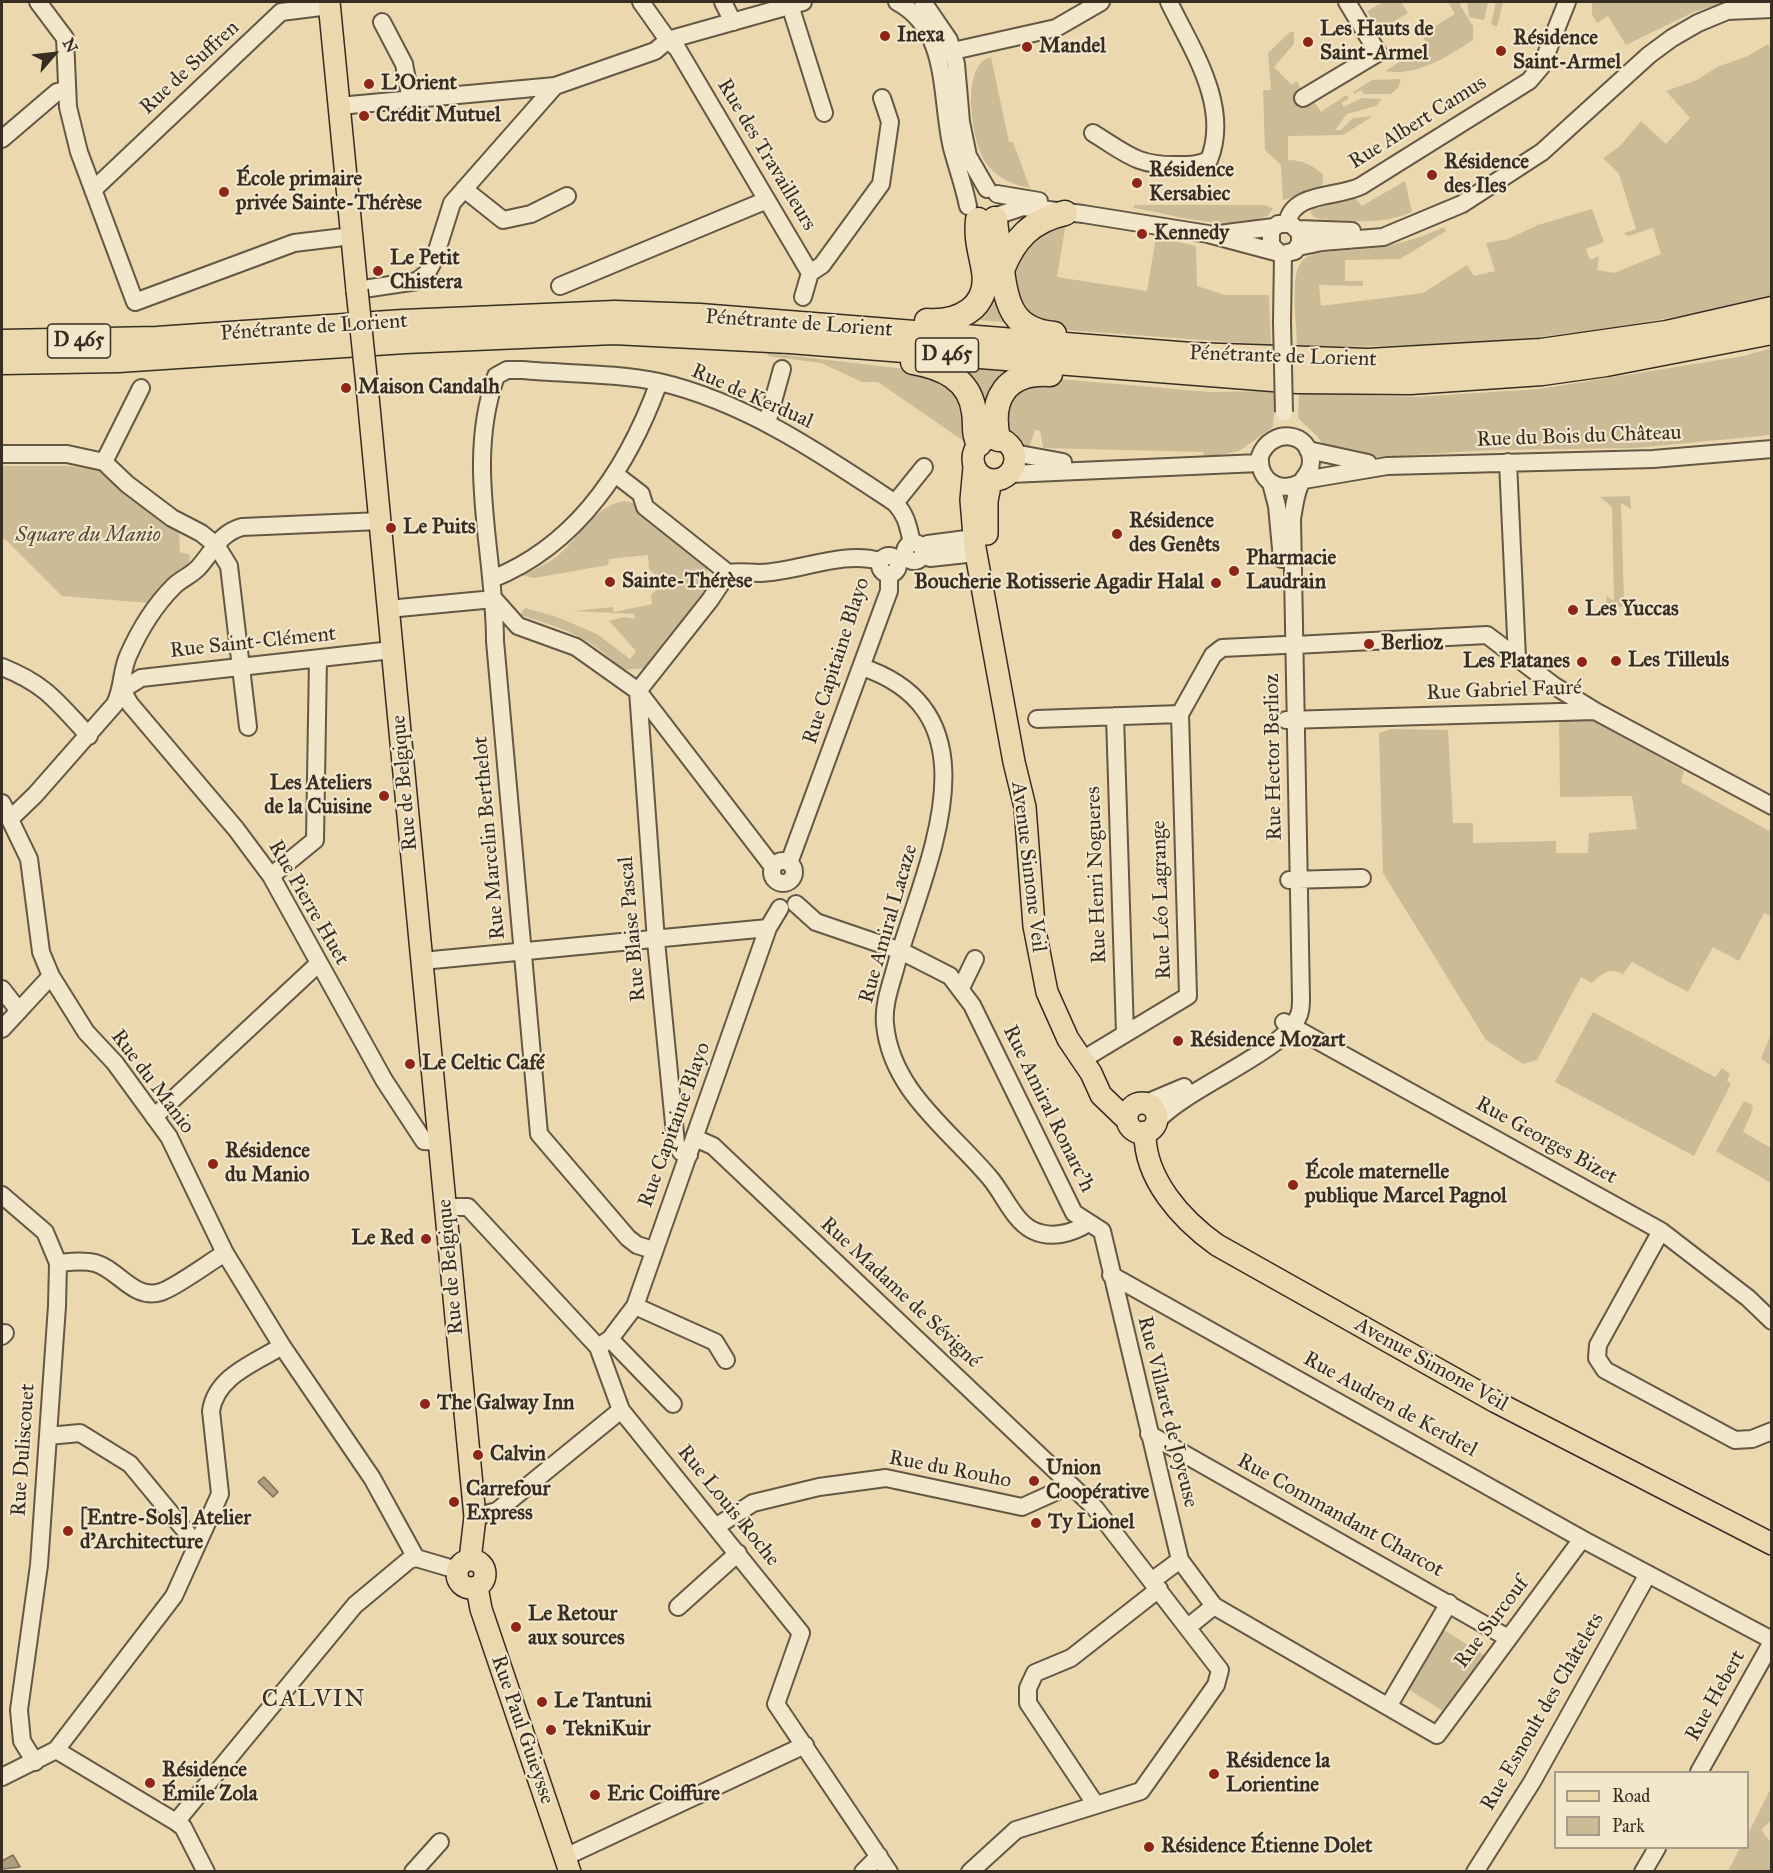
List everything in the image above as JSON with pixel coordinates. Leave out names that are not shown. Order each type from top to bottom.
[{"type":"highway","points":[[1002,270],[1012,245],[1020,236],[1039,221],[1074,213]]},
{"type":"highway","points":[[985,215],[1002,270],[1003,289],[1016,318],[1030,328],[1049,333],[1368,361]]},
{"type":"highway","points":[[615,313],[712,310],[939,322],[958,319],[973,309],[984,287],[984,273],[976,239],[985,215]]},
{"type":"highway","name":"Pénétrante de Lorient","points":[[2,342],[157,339],[403,322],[615,313],[700,316],[1191,355],[1368,361],[1476,356],[1562,348],[1667,333],[1772,309]]},
{"type":"highway","points":[[2,332],[157,339]]},
{"type":"highway","points":[[639,332],[762,348],[926,364],[952,376],[969,391],[991,451]]},
{"type":"highway","name":"Pénétrante de Lorient","points":[[2,362],[118,360],[552,333],[639,332],[1298,381],[1410,382],[1542,373],[1670,354],[1772,332]]},
{"type":"highway","points":[[2,369],[118,360]]},
{"type":"highway","points":[[991,451],[995,416],[1001,394],[1017,379],[1026,375],[1038,373],[1181,383],[1298,381]]},
{"type":"main road","name":"Rue de Belgique","points":[[329,3],[475,1517],[464,1565]]},
{"type":"main road","points":[[991,451],[983,478],[1000,477]]},
{"type":"main road","name":"Avenue Simone Veil","points":[[989,616],[990,558],[986,524],[987,501],[1000,477],[1015,462],[991,451],[971,500],[975,546],[1014,762],[1025,807],[1039,957],[1047,992],[1056,1017],[1106,1102],[1127,1120],[1133,1131],[1147,1115]]},
{"type":"main road","name":"Avenue Simone Veil","points":[[1086,1066],[1147,1115]]},
{"type":"main road","name":"Avenue Simone Veil","points":[[1147,1115],[1150,1165],[1167,1194],[1191,1225],[1217,1245],[1496,1402],[1772,1544]]},
{"type":"main road","name":"Rue Paul Guieysse","points":[[464,1565],[482,1564],[485,1570],[482,1583],[477,1587],[481,1609],[568,1864]]},
{"type":"street","points":[[38,2],[65,38],[66,90],[79,152],[135,302],[294,243],[352,236]]},
{"type":"street","name":"Rue des Travailleurs","points":[[641,2],[668,40],[677,48],[810,273]]},
{"type":"street","points":[[723,2],[733,22]]},
{"type":"street","points":[[897,2],[923,23],[935,44],[952,148],[985,215]]},
{"type":"street","points":[[923,2],[944,29],[953,51],[966,147],[1001,204],[985,215]]},
{"type":"street","points":[[953,51],[1056,28],[1101,2]]},
{"type":"street","points":[[1093,133],[1139,162],[1152,166],[1200,165],[1209,160],[1214,149],[1214,103],[1169,2]]},
{"type":"street","points":[[1303,98],[1378,52],[1347,2]]},
{"type":"street","name":"Rue Albert Camus","points":[[1286,226],[1289,215],[1307,200],[1342,194],[1361,186],[1529,81],[1541,67],[1567,2]]},
{"type":"street","points":[[985,215],[1023,207],[1074,213],[1208,234],[1286,251],[1322,242],[1383,237],[1462,204],[1523,165],[1564,134],[1649,55],[1698,23],[1743,2]]},
{"type":"street","name":"Rue de Suffren","points":[[93,189],[281,12],[329,3]]},
{"type":"street","points":[[339,106],[555,86],[655,51],[668,40],[794,3],[824,113]]},
{"type":"street","points":[[1727,11],[1772,9]]},
{"type":"street","points":[[382,22],[404,64],[411,100]]},
{"type":"street","points":[[357,290],[417,281],[427,273],[434,260],[452,203],[555,86]]},
{"type":"street","points":[[2,139],[57,92],[66,90]]},
{"type":"street","points":[[803,297],[810,273],[822,266],[881,184],[890,122],[882,98]]},
{"type":"street","points":[[464,189],[503,220],[531,214],[567,196]]},
{"type":"street","points":[[985,215],[976,191],[1051,203],[1074,213]]},
{"type":"street","points":[[560,286],[768,200]]},
{"type":"street","points":[[1208,234],[1286,226],[1379,232],[1412,226]]},
{"type":"street","points":[[1286,226],[1269,240],[1286,251]]},
{"type":"street","points":[[1286,226],[1301,238],[1286,251],[1282,322],[1286,436]]},
{"type":"street","points":[[766,423],[782,369]]},
{"type":"street","name":"Rue de Kerdual","points":[[496,376],[507,370],[522,370],[659,382],[697,394],[766,423],[806,445],[895,503],[909,523],[904,557]]},
{"type":"street","name":"Rue Marcelin Berthelot","points":[[496,376],[484,422],[480,453],[539,1134],[628,1238],[637,1245],[653,1250]]},
{"type":"street","points":[[492,579],[515,570],[572,527],[615,474],[644,423],[659,382]]},
{"type":"street","points":[[104,462],[141,388]]},
{"type":"street","points":[[1286,436],[1299,440],[1308,450],[1311,466],[1302,482],[1285,488],[1271,483],[1261,471],[1259,463],[1267,444],[1286,436]]},
{"type":"street","name":"Rue du Bois du Château","points":[[1302,482],[1387,466],[1653,459],[1772,449]]},
{"type":"street","name":"Rue du Bois du Château","points":[[1308,450],[1334,458],[1387,466]]},
{"type":"street","points":[[991,451],[1044,460],[1127,468]]},
{"type":"street","points":[[2,454],[67,454],[104,462],[145,498],[216,545],[229,566],[248,727]]},
{"type":"street","points":[[1508,462],[1517,658]]},
{"type":"street","points":[[1000,477],[1127,468],[1259,463]]},
{"type":"street","points":[[895,503],[924,467]]},
{"type":"street","points":[[615,474],[641,494],[645,507],[728,573],[760,573],[856,558],[904,557],[928,544],[975,546]]},
{"type":"street","name":"Rue Hector Berlioz","points":[[1288,1025],[1299,1016],[1301,999],[1294,880],[1289,645],[1292,519],[1302,482]]},
{"type":"street","name":"Rue Hector Berlioz","points":[[1271,483],[1277,506],[1289,645]]},
{"type":"street","points":[[10,819],[89,736],[115,704],[122,690],[122,675],[128,656],[158,604],[176,584],[197,570],[226,532],[242,528],[380,521]]},
{"type":"street","name":"Rue Capitaine Blayo","points":[[604,1343],[635,1306],[889,591],[904,557]]},
{"type":"street","points":[[638,691],[710,600],[728,573]]},
{"type":"street","points":[[388,609],[494,599]]},
{"type":"street","name":"Rue Amiral Ronarc'h","points":[[494,599],[518,626],[576,647],[638,691],[785,885],[816,922],[901,951],[950,976],[961,988],[972,1005],[1074,1214],[1102,1231],[1111,1275]]},
{"type":"street","points":[[1037,719],[1180,714],[1213,655],[1222,648],[1487,635],[1595,711]]},
{"type":"street","name":"Rue Saint-Clément","points":[[122,690],[141,678],[392,650]]},
{"type":"street","points":[[272,876],[315,840],[318,659]]},
{"type":"street","name":"Rue Amiral Lacaze","points":[[862,667],[895,681],[917,700],[937,733],[942,757],[940,824],[885,1004],[888,1043],[909,1089],[931,1117],[990,1178],[1030,1229],[1051,1235],[1077,1231],[1088,1223]]},
{"type":"street","points":[[2,668],[30,679],[44,688],[89,736]]},
{"type":"street","name":"Rue Pierre Huet","points":[[122,690],[130,704],[236,829],[272,876],[318,964],[384,1080],[424,1141],[439,1142]]},
{"type":"street","name":"Rue Blaise Pascal","points":[[638,691],[656,941],[676,1144],[681,1152],[689,1155]]},
{"type":"street","name":"Rue Gabriel Fauré","points":[[1290,720],[1595,711],[1772,806]]},
{"type":"street","name":"Rue Léo Lagrange","points":[[1086,1066],[1125,1032],[1188,996],[1180,714]]},
{"type":"street","name":"Rue Henri Nogueres","points":[[1115,716],[1125,1032]]},
{"type":"street","name":"Rue du Manio","points":[[2,803],[29,859],[41,952],[51,975],[86,1032],[115,1063],[169,1137],[225,1253],[282,1346],[372,1478],[416,1558]]},
{"type":"street","points":[[1294,880],[1362,878]]},
{"type":"street","points":[[422,961],[656,941],[768,928]]},
{"type":"street","points":[[961,988],[975,959]]},
{"type":"street","points":[[154,1117],[318,964]]},
{"type":"street","points":[[2,1029],[51,975]]},
{"type":"street","points":[[2,989],[19,1011]]},
{"type":"street","points":[[1147,1115],[1176,1102],[1257,1054],[1288,1025]]},
{"type":"street","name":"Rue Georges Bizet","points":[[1288,1025],[1661,1231],[1748,1298],[1772,1321]]},
{"type":"street","name":"Rue Madame de Sévigné","points":[[695,1138],[713,1146],[1095,1508],[1220,1670],[1216,1685],[1141,1791],[1096,1805]]},
{"type":"street","name":"Rue Duliscouet","points":[[2,1195],[45,1232],[58,1263],[39,1565],[19,1710],[21,1741],[35,1761]]},
{"type":"street","name":"Rue Louis Roche","points":[[446,1207],[468,1207],[604,1343],[621,1410],[717,1526],[801,1633],[776,1704],[889,1872]]},
{"type":"street","points":[[1661,1231],[1598,1345],[1597,1358],[1605,1370],[1735,1440],[1752,1439],[1772,1431]]},
{"type":"street","points":[[58,1263],[80,1261],[96,1264],[132,1288],[153,1293],[161,1292],[225,1253]]},
{"type":"street","name":"Rue Villaret de Joyeuse","points":[[1111,1275],[1180,1560],[1214,1606],[1389,1705],[1437,1735]]},
{"type":"street","name":"Rue Audren de Kerdrel","points":[[1111,1275],[1582,1539],[1772,1641]]},
{"type":"street","points":[[635,1306],[715,1342],[726,1360]]},
{"type":"street","points":[[604,1343],[673,1404]]},
{"type":"street","points":[[2,1777],[56,1750],[174,1596],[220,1494],[211,1411],[212,1399],[222,1383],[282,1346]]},
{"type":"street","points":[[475,1517],[497,1511],[621,1410]]},
{"type":"street","points":[[48,1436],[80,1433],[130,1464],[197,1545]]},
{"type":"street","name":"Rue Commandant Charcot","points":[[1149,1434],[1508,1638]]},
{"type":"street","name":"Rue du Rouho","points":[[717,1526],[753,1503],[819,1487],[886,1478],[1022,1507],[1071,1485]]},
{"type":"street","name":"Rue Surcouf","points":[[1437,1735],[1582,1539]]},
{"type":"street","points":[[678,1607],[738,1553]]},
{"type":"street","points":[[176,1822],[355,1605],[409,1560],[416,1558],[464,1565]]},
{"type":"street","points":[[970,1872],[1016,1830],[1096,1805],[1028,1703],[1028,1688],[1035,1673],[1071,1658],[1156,1585],[1180,1560]]},
{"type":"street","name":"Rue Esnoult des Châtelets","points":[[1474,1872],[1532,1782],[1648,1574]]},
{"type":"street","points":[[1389,1705],[1449,1603]]},
{"type":"street","points":[[1188,1627],[1214,1606]]},
{"type":"street","name":"Rue Hebert","points":[[1700,1771],[1772,1641]]},
{"type":"street","points":[[568,1864],[805,1745]]},
{"type":"street","points":[[56,1750],[183,1827],[206,1872]]},
{"type":"street","points":[[413,1872],[440,1842]]},
{"type":"street","points":[[1643,1872],[1656,1849]]},
{"type":"street","points":[[863,1872],[879,1856]]},
{"type":"green space","points":[[1384,2],[1401,2],[1408,13],[1379,31],[1367,11]]},
{"type":"green space","points":[[1448,2],[1461,2],[1460,5],[1473,26],[1473,40],[1442,59],[1420,68],[1397,72],[1385,71],[1427,45],[1422,34],[1455,14]]},
{"type":"green space","points":[[1467,2],[1488,2],[1484,20],[1469,17]]},
{"type":"green space","points":[[1496,2],[1503,2],[1497,27],[1491,24]]},
{"type":"green space","points":[[1592,2],[1726,2],[1694,12],[1626,45],[1608,16],[1597,23],[1592,14]]},
{"type":"green space","points":[[1290,32],[1294,32],[1294,44],[1274,67],[1292,85],[1297,81],[1303,93],[1298,96],[1303,107],[1314,101],[1321,112],[1346,95],[1349,98],[1342,103],[1343,107],[1362,98],[1382,99],[1376,106],[1347,114],[1335,130],[1341,130],[1353,118],[1373,116],[1343,135],[1288,136],[1288,160],[1303,162],[1315,168],[1323,174],[1323,182],[1319,189],[1283,200],[1281,165],[1265,150],[1263,90],[1271,90],[1268,53]]},
{"type":"green space","points":[[1768,44],[1772,53],[1771,295],[1641,323],[1509,340],[1343,347],[1297,345],[1295,280],[1300,264],[1315,253],[1381,247],[1427,235],[1444,227],[1446,231],[1400,259],[1345,260],[1345,281],[1363,281],[1363,286],[1319,285],[1321,306],[1423,293],[1467,265],[1474,276],[1495,271],[1486,243],[1508,239],[1538,225],[1592,209],[1604,242],[1586,249],[1590,260],[1599,256],[1597,270],[1614,273],[1661,254],[1653,228],[1628,236],[1624,233],[1636,229],[1619,174],[1603,158],[1619,147],[1641,121],[1666,144],[1690,118],[1666,91],[1697,80],[1717,67],[1748,56]]},
{"type":"green space","points":[[991,57],[1009,142],[1013,142],[1030,188],[1012,183],[995,173],[986,163],[976,139],[971,106],[972,89],[975,74],[981,63]]},
{"type":"green space","points":[[1401,79],[1398,88],[1391,94],[1364,94],[1361,90],[1354,94],[1353,92],[1372,80]]},
{"type":"green space","points":[[1405,181],[1412,212],[1401,216],[1367,221],[1343,221],[1320,219],[1314,217],[1310,212],[1355,198],[1362,206]]},
{"type":"green space","points":[[1134,205],[1263,205],[1273,208],[1269,215],[1254,220],[1220,223],[1134,208]]},
{"type":"green space","points":[[1066,223],[1057,277],[1147,291],[1156,237],[1196,246],[1197,286],[1225,295],[1269,295],[1271,345],[1066,330],[1039,325],[1009,289],[1026,237]]},
{"type":"green space","points":[[989,276],[1012,323],[968,319]]},
{"type":"green space","points":[[1771,348],[1771,435],[1635,448],[1493,450],[1381,457],[1328,452],[1317,436],[1298,418],[1299,393],[1416,397],[1539,389],[1744,356]]},
{"type":"green space","points":[[768,353],[923,371],[944,378],[969,408],[965,442],[878,382],[862,382],[821,363],[768,356]]},
{"type":"green space","points":[[942,361],[1021,368],[990,432]]},
{"type":"green space","points":[[1047,378],[1210,392],[1276,391],[1273,427],[1239,451],[1205,458],[1203,452],[1043,448],[1040,431],[1035,430],[1027,454],[1012,440],[1005,429],[1006,395]]},
{"type":"green space","name":"Square du Manio","points":[[2,466],[68,466],[96,469],[179,528],[180,552],[190,555],[189,563],[158,590],[149,603],[62,596],[6,540],[2,539]]},
{"type":"green space","points":[[1630,496],[1631,509],[1621,503],[1624,599],[1634,604],[1634,607],[1607,607],[1606,596],[1614,601],[1612,507],[1600,497]]},
{"type":"green space","points":[[624,501],[633,503],[707,567],[708,581],[704,594],[663,643],[664,650],[649,668],[622,670],[599,649],[576,635],[520,615],[525,608],[557,617],[597,634],[630,659],[636,651],[609,621],[624,617],[635,619],[634,614],[573,611],[613,607],[614,612],[652,604],[651,595],[660,587],[660,580],[649,569],[648,555],[609,559],[608,565],[534,578],[522,575],[561,553],[602,510]]},
{"type":"green space","points":[[1592,719],[1684,771],[1681,782],[1771,832],[1771,916],[1764,913],[1739,961],[1713,947],[1688,992],[1632,962],[1623,974],[1614,971],[1606,972],[1592,983],[1581,977],[1537,1060],[1523,1064],[1486,1040],[1383,873],[1379,733],[1391,729],[1448,730],[1453,823],[1473,823],[1473,843],[1556,841],[1556,853],[1588,853],[1589,833],[1637,829],[1632,796],[1560,797],[1559,721]]},
{"type":"green space","points":[[1593,1012],[1715,1077],[1722,1068],[1730,1074],[1727,1081],[1731,1084],[1694,1156],[1555,1082]]},
{"type":"green space","points":[[1771,1035],[1772,1066],[1761,1058]]},
{"type":"green space","points":[[1744,1101],[1751,1104],[1753,1109],[1743,1132],[1771,1148],[1771,1183],[1716,1151]]},
{"type":"green space","points":[[1436,1625],[1492,1660],[1451,1716],[1401,1685]]},
{"type":"green space","points":[[1771,1788],[1771,1820],[1761,1830],[1771,1842],[1771,1871],[1728,1871],[1739,1849],[1749,1849],[1749,1832]]},
{"type":"shaded area","points":[[264,1477],[278,1492],[273,1497],[258,1482]]},
{"type":"shaded area","points":[[13,1855],[20,1867],[2,1869],[2,1861]]},
{"type":"place","name":"Inexa","points":[[885,36]]},
{"type":"place","name":"Les Hauts de Saint-Armel","points":[[1308,42]]},
{"type":"place","name":"Mandel","points":[[1027,47]]},
{"type":"place","name":"Résidence Saint-Armel","points":[[1501,51]]},
{"type":"place","name":"L'Orient","points":[[369,84]]},
{"type":"place","name":"Crédit Mutuel","points":[[364,116]]},
{"type":"place","name":"Résidence des Iles","points":[[1432,175]]},
{"type":"place","name":"Résidence Kersabiec","points":[[1137,183]]},
{"type":"place","name":"École primaire privée Sainte-Thérèse","points":[[224,192]]},
{"type":"place","name":"Kennedy","points":[[1142,234]]},
{"type":"place","name":"Le Petit Chistera","points":[[378,271]]},
{"type":"place","name":"Maison Candalh","points":[[346,388]]},
{"type":"place","name":"Le Puits","points":[[391,528]]},
{"type":"place","name":"Résidence des Genêts","points":[[1117,534]]},
{"type":"place","name":"Pharmacie Laudrain","points":[[1234,571]]},
{"type":"place","name":"Sainte-Thérèse","points":[[610,582]]},
{"type":"place","name":"Boucherie Rotisserie Agadir Halal","points":[[1216,583]]},
{"type":"place","name":"Les Yuccas","points":[[1573,610]]},
{"type":"place","name":"Berlioz","points":[[1369,644]]},
{"type":"place","name":"Les Tilleuls","points":[[1616,661]]},
{"type":"place","name":"Les Platanes","points":[[1582,662]]},
{"type":"place","name":"Les Ateliers de la Cuisine","points":[[384,796]]},
{"type":"place","name":"Résidence Mozart","points":[[1178,1041]]},
{"type":"place","name":"Le Celtic Café","points":[[410,1064]]},
{"type":"place","name":"Résidence du Manio","points":[[213,1164]]},
{"type":"place","name":"École maternelle publique Marcel Pagnol","points":[[1293,1185]]},
{"type":"place","name":"Le Red","points":[[426,1239]]},
{"type":"place","name":"The Galway Inn","points":[[425,1404]]},
{"type":"place","name":"Calvin","points":[[478,1455]]},
{"type":"place","name":"Union Coopérative","points":[[1034,1481]]},
{"type":"place","name":"Carrefour Express","points":[[454,1502]]},
{"type":"place","name":"Ty Lionel","points":[[1036,1523]]},
{"type":"place","name":"[Entre-Sols] Atelier d'Architecture","points":[[68,1531]]},
{"type":"place","name":"Le Retour aux sources","points":[[516,1627]]},
{"type":"place","name":"Le Tantuni","points":[[542,1702]]},
{"type":"place","name":"TekniKuir","points":[[551,1730]]},
{"type":"place","name":"Résidence la Lorientine","points":[[1214,1774]]},
{"type":"place","name":"Résidence Émile Zola","points":[[150,1783]]},
{"type":"place","name":"Eric Coiffure","points":[[595,1795]]},
{"type":"place","name":"Résidence Étienne Dolet","points":[[1149,1847]]},
{"type":"district","name":"CALVIN","points":[[314,1700]]}]
